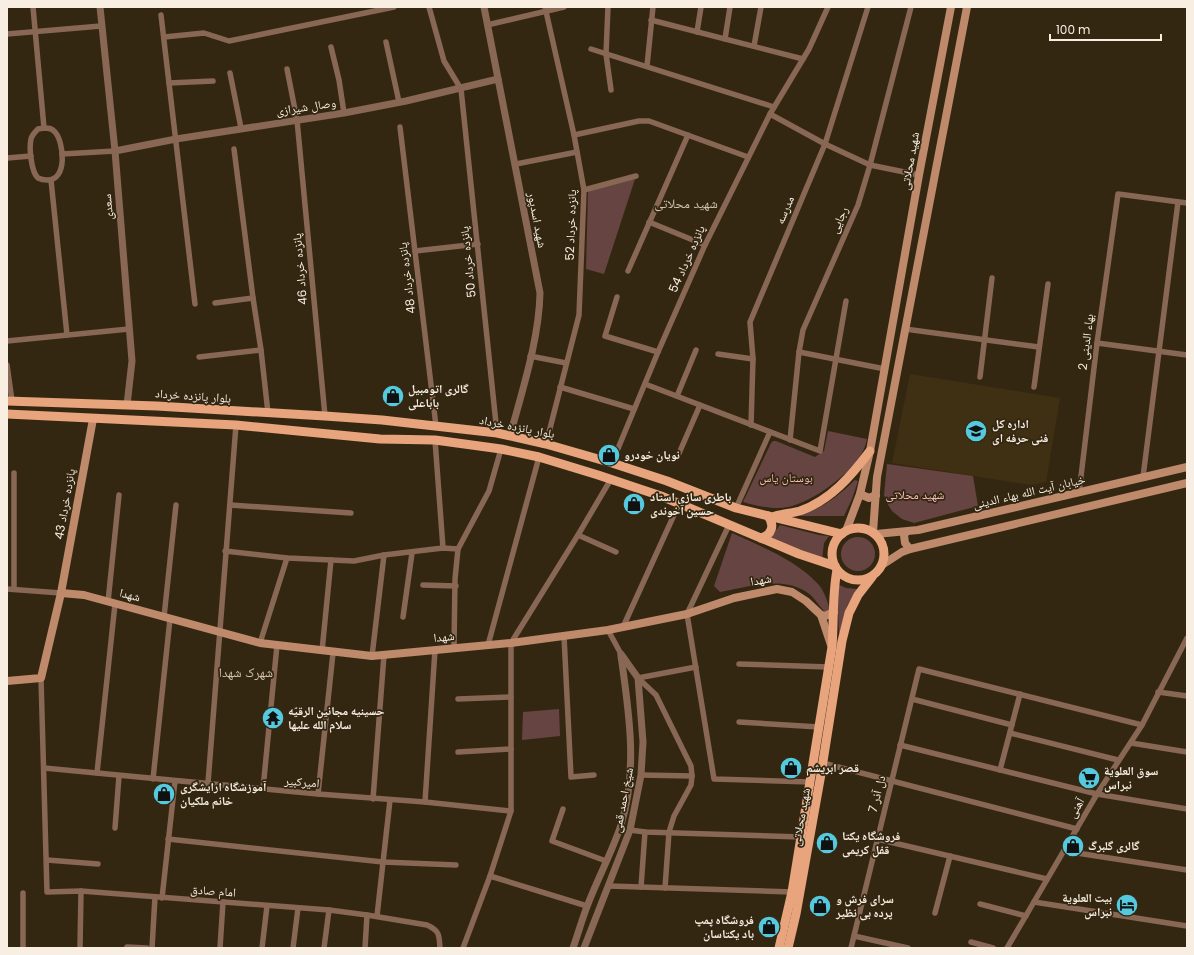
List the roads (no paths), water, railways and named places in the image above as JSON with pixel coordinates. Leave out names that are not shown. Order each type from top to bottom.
[{"type":"main road","name":"شهید محلاتی","points":[[844,532],[860,494],[870,451],[919,175],[951,7]]},
{"type":"main road","points":[[874,533],[877,477],[967,7]]},
{"type":"main road","name":"بلوار پانزده خرداد","points":[[10,401],[128,405],[325,416],[382,420],[510,436],[546,444],[667,480],[736,508],[844,532]]},
{"type":"main road","name":"بلوار پانزده خرداد","points":[[7,414],[236,425],[380,439],[435,440],[501,449],[539,457],[661,496],[836,568]]},
{"type":"main road","name":"پانزده خرداد 43","points":[[41,678],[61,593],[93,419]]},
{"type":"main road","points":[[761,538],[768,534],[772,527],[770,516],[799,511],[829,496],[845,482],[870,451]]},
{"type":"main road","name":"خیابان آیت الله بهاء الدینی","points":[[874,533],[906,532],[1187,467]]},
{"type":"main road","points":[[882,564],[910,549],[1187,483]]},
{"type":"main road","points":[[860,494],[869,498],[876,495]]},
{"type":"main road","points":[[858,528],[874,533],[880,539],[884,552],[880,569],[872,577],[866,580],[853,580],[847,578],[836,568],[832,556],[832,548],[835,541],[844,532],[858,528]]},
{"type":"main road","points":[[906,532],[904,535],[905,543],[910,549]]},
{"type":"main road","name":"شهید محلاتی","points":[[778,948],[792,892],[832,648],[834,612],[833,588],[836,568]]},
{"type":"main road","name":"شهید محلاتی","points":[[788,948],[796,914],[823,763],[842,641],[849,613],[858,595],[872,577]]},
{"type":"main road","name":"شهدا","points":[[61,593],[84,595],[260,643],[372,656],[511,643],[608,630],[687,614],[734,598],[777,589],[792,592],[806,601],[821,615],[832,648]]},
{"type":"main road","points":[[821,615],[825,616],[834,612]]},
{"type":"main road","points":[[7,681],[41,678]]},
{"type":"street","points":[[33,7],[44,128]]},
{"type":"street","name":"سعدی","points":[[100,7],[115,151],[132,361],[128,405]]},
{"type":"street","points":[[164,37],[204,33],[229,41],[394,7]]},
{"type":"street","points":[[429,7],[444,61],[462,89]]},
{"type":"street","name":"شهید اسدپور","points":[[484,7],[516,164],[540,293],[540,309],[510,436]]},
{"type":"street","points":[[487,25],[546,9],[564,7]]},
{"type":"street","points":[[608,7],[606,54],[611,90]]},
{"type":"street","points":[[647,66],[653,7]]},
{"type":"street","points":[[697,32],[701,7]]},
{"type":"street","points":[[725,39],[730,7]]},
{"type":"street","points":[[754,46],[761,7]]},
{"type":"street","name":"پانزده خرداد 54","points":[[612,463],[658,352],[705,245],[748,156],[770,114],[803,59],[828,7]]},
{"type":"street","name":"مدرسه","points":[[751,425],[753,359],[750,322],[825,144],[868,7]]},
{"type":"street","name":"رجایی","points":[[790,440],[799,352],[803,330],[858,205],[870,165],[911,7]]},
{"type":"street","name":"پانزده خرداد 52","points":[[546,9],[574,135],[584,190],[579,315],[546,444]]},
{"type":"street","points":[[161,15],[195,304]]},
{"type":"street","points":[[651,20],[803,59]]},
{"type":"street","points":[[7,34],[101,26]]},
{"type":"street","points":[[386,42],[399,102]]},
{"type":"street","points":[[331,47],[339,80],[344,113]]},
{"type":"street","points":[[591,49],[774,107]]},
{"type":"street","name":"پانزده خرداد 46","points":[[287,69],[297,120],[325,416]]},
{"type":"street","points":[[230,73],[241,128]]},
{"type":"street","name":"وصال شیرازی","points":[[115,151],[176,138],[344,113],[462,89],[498,80]]},
{"type":"street","points":[[169,83],[213,81]]},
{"type":"street","name":"پانزده خرداد 50","points":[[462,89],[497,434]]},
{"type":"street","points":[[770,114],[825,144],[870,165],[919,175]]},
{"type":"street","points":[[574,135],[639,121],[649,121],[748,156]]},
{"type":"street","name":"پانزده خرداد 48","points":[[400,127],[436,426]]},
{"type":"street","points":[[49,128],[54,130],[60,143],[62,154],[62,168],[56,178],[45,180],[38,178],[34,173],[31,156],[32,138],[38,129],[49,128]]},
{"type":"street","points":[[628,271],[688,135]]},
{"type":"street","points":[[234,149],[253,298],[262,350],[268,413]]},
{"type":"street","points":[[62,154],[115,151]]},
{"type":"street","points":[[516,164],[577,152]]},
{"type":"street","points":[[7,158],[31,156]]},
{"type":"street","points":[[584,190],[636,176]]},
{"type":"street","points":[[51,180],[67,335]]},
{"type":"street","name":"بهاء الدینی 2","points":[[1079,493],[1097,343],[1118,194],[1178,202]]},
{"type":"street","points":[[1143,477],[1178,202],[1187,203]]},
{"type":"street","points":[[649,222],[705,245]]},
{"type":"street","points":[[415,251],[478,244]]},
{"type":"street","points":[[980,377],[992,278]]},
{"type":"street","points":[[1034,387],[1048,284]]},
{"type":"street","points":[[214,303],[253,298]]},
{"type":"street","points":[[617,298],[605,336],[658,352]]},
{"type":"street","points":[[645,384],[820,451],[846,302]]},
{"type":"street","points":[[7,341],[129,329]]},
{"type":"street","points":[[905,329],[1039,348]]},
{"type":"street","points":[[1097,343],[1187,355]]},
{"type":"street","points":[[199,357],[262,350]]},
{"type":"street","points":[[677,396],[696,350]]},
{"type":"street","points":[[799,352],[885,369]]},
{"type":"street","points":[[718,354],[753,359]]},
{"type":"street","points":[[530,356],[566,363]]},
{"type":"street","points":[[7,364],[10,401]]},
{"type":"street","points":[[560,387],[634,409]]},
{"type":"street","points":[[677,458],[700,405]]},
{"type":"street","points":[[208,784],[236,425]]},
{"type":"street","points":[[736,508],[770,432]]},
{"type":"street","points":[[435,440],[443,548]]},
{"type":"street","points":[[454,648],[455,579],[458,549],[490,491],[501,449]]},
{"type":"street","points":[[488,644],[539,457]]},
{"type":"street","points":[[14,473],[14,589]]},
{"type":"street","points":[[463,948],[490,876],[511,811],[511,643],[611,479]]},
{"type":"street","points":[[97,774],[112,603],[119,495]]},
{"type":"street","points":[[623,627],[679,504]]},
{"type":"street","points":[[153,779],[176,505]]},
{"type":"street","points":[[230,505],[351,513]]},
{"type":"street","points":[[730,525],[687,614],[714,778],[810,782]]},
{"type":"street","points":[[578,535],[616,552]]},
{"type":"street","points":[[225,551],[287,558],[354,561],[384,555],[443,548],[458,549]]},
{"type":"street","points":[[403,617],[412,552]]},
{"type":"street","points":[[372,656],[384,555]]},
{"type":"street","points":[[260,643],[287,558]]},
{"type":"street","points":[[322,651],[331,560]]},
{"type":"street","points":[[423,585],[456,586]]},
{"type":"street","points":[[7,589],[61,593]]},
{"type":"street","name":"شیخ احمد قمی","points":[[584,948],[630,830],[641,775],[643,742],[638,678],[621,654],[608,630]]},
{"type":"street","points":[[564,636],[570,777],[594,775]]},
{"type":"street","name":"آهنی","points":[[1007,948],[1097,794],[1142,725],[1187,639]]},
{"type":"street","points":[[263,789],[277,645]]},
{"type":"street","points":[[425,802],[435,650]]},
{"type":"street","points":[[318,794],[333,652]]},
{"type":"street","name":"شیخ احمد قمی","points":[[573,948],[587,906],[621,825],[628,795],[631,769],[631,733],[621,654]]},
{"type":"street","points":[[373,799],[384,655]]},
{"type":"street","points":[[739,664],[829,667]]},
{"type":"street","points":[[638,678],[696,667]]},
{"type":"street","name":"دل آذر 7","points":[[851,948],[919,669],[1020,694]]},
{"type":"street","points":[[41,678],[47,860],[98,864]]},
{"type":"street","points":[[638,678],[656,695],[691,766],[691,785],[674,816],[669,832],[665,888]]},
{"type":"street","points":[[1158,692],[1187,696]]},
{"type":"street","points":[[1000,770],[1020,694],[1142,725]]},
{"type":"street","points":[[458,699],[511,697]]},
{"type":"street","points":[[912,699],[1012,725]]},
{"type":"street","points":[[739,722],[819,727]]},
{"type":"street","points":[[1010,733],[1118,760]]},
{"type":"street","points":[[1131,743],[1187,752]]},
{"type":"street","points":[[900,745],[1097,794],[1187,809]]},
{"type":"street","points":[[458,752],[511,749]]},
{"type":"street","points":[[823,763],[1077,829]]},
{"type":"street","name":"امیرکبیر","points":[[44,768],[511,811]]},
{"type":"street","points":[[641,775],[692,776]]},
{"type":"street","points":[[115,828],[119,776]]},
{"type":"street","points":[[162,898],[174,781]]},
{"type":"street","points":[[628,795],[637,796]]},
{"type":"street","points":[[377,916],[390,800]]},
{"type":"street","points":[[563,809],[552,841],[606,861]]},
{"type":"street","points":[[630,830],[644,832],[801,838]]},
{"type":"street","points":[[641,887],[644,832]]},
{"type":"street","points":[[168,839],[383,862],[456,865]]},
{"type":"street","points":[[877,839],[1047,879]]},
{"type":"street","points":[[1064,851],[1187,870]]},
{"type":"street","points":[[936,913],[950,856]]},
{"type":"street","name":"امام صادق","points":[[47,860],[47,892],[81,891],[328,910],[377,916],[427,925],[435,928],[438,933],[440,948]]},
{"type":"street","points":[[490,876],[587,906]]},
{"type":"street","points":[[609,886],[792,892]]},
{"type":"street","points":[[80,948],[81,891]]},
{"type":"street","points":[[23,893],[23,948]]},
{"type":"street","points":[[152,948],[155,897]]},
{"type":"street","points":[[220,948],[223,902]]},
{"type":"street","points":[[1034,902],[1187,926]]},
{"type":"street","points":[[980,904],[1026,916]]},
{"type":"street","points":[[262,948],[267,906]]},
{"type":"street","points":[[293,948],[298,908]]},
{"type":"street","points":[[324,948],[328,910]]},
{"type":"street","points":[[365,948],[367,915]]},
{"type":"street","points":[[854,936],[908,948]]},
{"type":"street","points":[[970,942],[993,948]]},
{"type":"street","points":[[127,947],[147,948]]},
{"type":"place","name":"گالری اتومبیل باباعلی","points":[[393,396]]},
{"type":"place","name":"اداره کل فنی حرفه ای","points":[[976,431]]},
{"type":"place","name":"نویان خودرو","points":[[609,455]]},
{"type":"place","name":"باطری سازی استاد حسین آخوندی","points":[[634,504]]},
{"type":"place","name":"حسینیه مجانین الرقیّه سلام الله علیها","points":[[273,718]]},
{"type":"place","name":"قصر ابریشم","points":[[791,768]]},
{"type":"place","name":"سوق العلوية نبراس","points":[[1089,778]]},
{"type":"place","name":"آموزشگاه ارایشگری خانم ملکیان","points":[[164,794]]},
{"type":"place","name":"فروشگاه یکتا قفل کریمی","points":[[827,843]]},
{"type":"place","name":"گالری گلبرگ","points":[[1073,846]]},
{"type":"place","name":"بيت العلوية نبراس","points":[[1127,905]]},
{"type":"place","name":"سرای فرش و پرده بی نظیر","points":[[820,906]]},
{"type":"place","name":"فروشگاه پمپ باد یکتاسان","points":[[769,927]]},
{"type":"district","name":"شهید محلاتی","points":[[686,203]]},
{"type":"district","name":"شهرک شهدا","points":[[246,672]]},
{"type":"park label","name":"بوستان یاس","points":[[786,478]]}]
